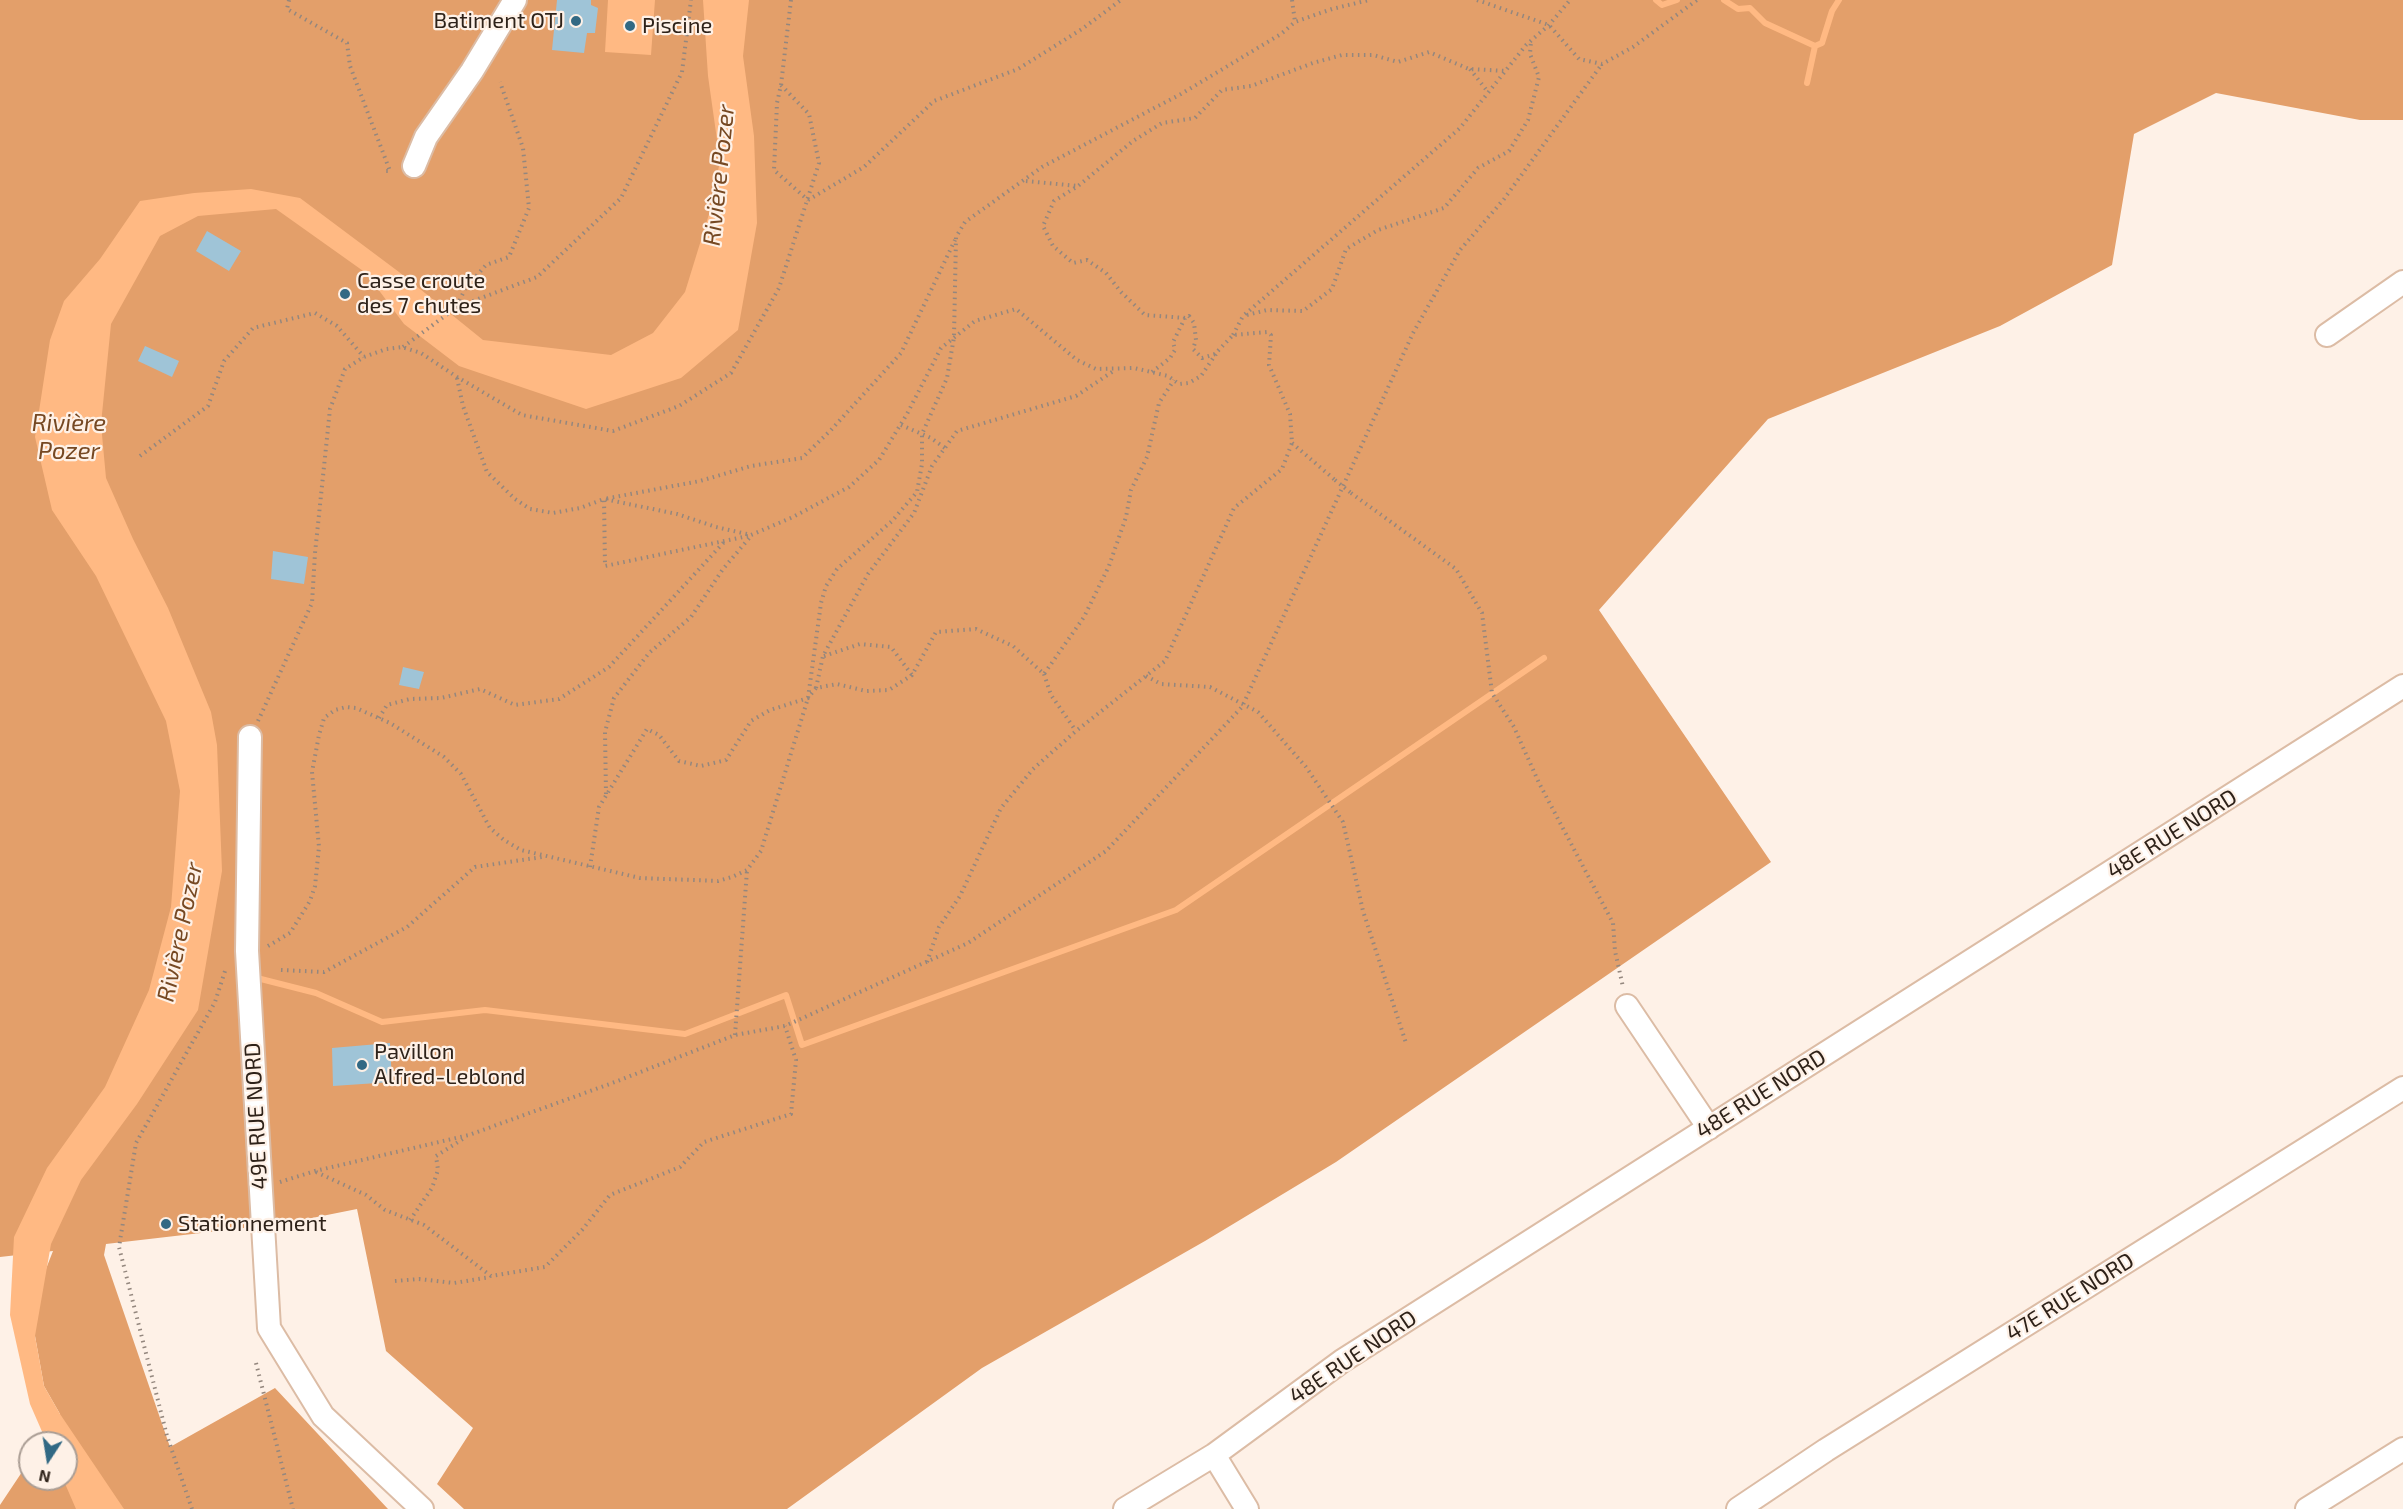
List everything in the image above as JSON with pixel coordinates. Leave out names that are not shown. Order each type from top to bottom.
[{"type":"street","points":[[414,166],[426,137],[472,70],[515,0]]},
{"type":"street","points":[[2327,334],[2403,282]]},
{"type":"street","name":"48E RUE NORD","points":[[1125,1509],[1214,1455],[1342,1361],[2403,686]]},
{"type":"street","name":"49E RUE NORD","points":[[250,737],[248,951],[268,1328],[323,1416],[422,1509]]},
{"type":"street","points":[[1628,1006],[1709,1128]]},
{"type":"street","name":"47E RUE NORD","points":[[1738,1509],[1826,1450],[2403,1088]]},
{"type":"street","points":[[2307,1509],[2403,1449]]},
{"type":"street","points":[[1214,1455],[1247,1509]]},
{"type":"path","points":[[289,0],[287,9],[347,43],[350,66],[390,171],[384,171]]},
{"type":"path","points":[[402,347],[457,307],[537,277],[621,198],[682,72],[691,0]]},
{"type":"path","points":[[791,0],[777,103],[774,170],[808,200]]},
{"type":"path","points":[[808,200],[864,167],[934,101],[1018,69],[1082,29],[1121,0]]},
{"type":"path","points":[[1292,0],[1295,22]]},
{"type":"path","points":[[457,377],[463,406],[487,472],[515,499],[530,509],[553,513],[580,508],[604,499],[700,481],[751,466],[802,458],[831,430],[901,353],[965,222],[1042,167],[1181,94],[1281,34],[1295,22],[1368,0]]},
{"type":"path","points":[[1477,0],[1549,26],[1579,59],[1602,64]]},
{"type":"path","points":[[1506,71],[1469,69],[1429,52],[1398,62],[1373,55],[1342,55],[1251,86],[1222,90],[1195,118],[1162,123],[1133,141],[1078,186],[1054,201],[1043,226],[1053,246],[1073,263],[1087,260],[1106,273],[1121,292],[1145,315],[1186,318],[1188,316],[1194,323],[1196,340],[1193,349],[1202,358],[1215,354],[1233,335],[1243,316],[1460,128],[1488,92],[1506,71],[1531,40],[1549,26],[1570,0]]},
{"type":"path","points":[[260,1189],[315,1171],[469,1135],[615,1083],[735,1035],[786,1025],[968,944],[1106,851],[1243,705],[1413,333],[1460,250],[1504,199],[1602,64],[1633,47],[1697,0]]},
{"type":"path","points":[[1243,316],[1266,310],[1303,311],[1332,289],[1346,249],[1377,230],[1444,208],[1478,168],[1509,151],[1528,120],[1539,77],[1530,54],[1531,40]]},
{"type":"path","points":[[1469,69],[1488,92]]},
{"type":"path","points":[[457,307],[465,288],[486,265],[509,257],[529,208],[523,148],[500,82]]},
{"type":"path","points":[[250,737],[312,603],[330,409],[345,369],[364,357],[386,349],[402,347],[422,353],[457,377],[522,415],[613,431],[679,406],[731,373],[779,288],[819,163],[809,114],[781,85]]},
{"type":"path","points":[[1024,181],[1078,186]]},
{"type":"path","points":[[192,1509],[167,1436],[119,1247],[136,1143],[215,1002],[230,959],[268,946],[290,933],[310,902],[315,886],[319,846],[312,772],[324,718],[335,710],[346,707],[356,708],[417,740],[450,762],[461,774],[490,828],[521,849],[545,857],[640,878],[688,882],[718,881],[732,878],[747,870],[761,851],[808,698],[821,603],[826,586],[837,569],[892,521],[917,492],[922,464],[922,434],[947,378],[954,337],[956,237]]},
{"type":"path","points":[[604,499],[605,566],[752,535],[793,518],[849,487],[879,460],[901,425],[941,348],[975,321],[1016,309],[1077,360],[1096,369],[1134,368],[1174,380],[1179,384],[1201,376],[1222,346]]},
{"type":"path","points":[[140,456],[208,405],[224,361],[253,328],[315,313],[337,326],[364,357]]},
{"type":"path","points":[[1151,372],[1170,358],[1175,350],[1173,342],[1186,318]]},
{"type":"path","points":[[927,962],[939,927],[960,896],[1001,808],[1033,769],[1076,730],[1165,661],[1234,508],[1282,469],[1292,443],[1290,414],[1269,365],[1271,335],[1267,332],[1233,335]]},
{"type":"path","points":[[590,867],[599,807],[647,729],[659,735],[678,761],[701,766],[726,760],[751,721],[770,710],[808,698],[816,688],[824,656],[868,574],[914,513],[932,466],[957,431],[1076,396],[1116,369]]},
{"type":"path","points":[[1044,674],[1084,617],[1109,566],[1126,518],[1131,490],[1147,457],[1159,403],[1174,380]]},
{"type":"path","points":[[901,425],[945,448]]},
{"type":"path","points":[[1292,443],[1351,493],[1456,569],[1482,613],[1492,693],[1514,727],[1539,783],[1613,923],[1615,951],[1628,1006]]},
{"type":"path","points":[[604,499],[677,514],[716,527],[752,535]]},
{"type":"path","points":[[606,795],[605,732],[614,698],[649,653],[691,617],[723,569],[752,535]]},
{"type":"path","points":[[378,718],[387,705],[410,699],[441,698],[480,689],[515,705],[559,699],[609,667],[726,541]]},
{"type":"path","points":[[816,688],[837,684],[866,691],[889,690],[912,675],[936,632],[976,629],[1013,645],[1044,674],[1052,695],[1076,730]]},
{"type":"path","points":[[824,656],[860,644],[891,647],[912,675]]},
{"type":"path","points":[[1146,676],[1161,684],[1210,687],[1258,712],[1306,767],[1342,822],[1363,911],[1406,1043]]},
{"type":"path","points":[[281,970],[324,972],[407,927],[475,867],[545,857]]},
{"type":"path","points":[[735,1035],[747,870]]},
{"type":"path","points":[[395,1281],[419,1280],[454,1283],[545,1267],[582,1230],[610,1195],[680,1167],[704,1142],[791,1114],[796,1060],[786,1025]]},
{"type":"path","points":[[410,1220],[432,1188],[438,1170],[436,1156],[469,1135]]},
{"type":"path","points":[[315,1171],[366,1195],[385,1210],[424,1225],[448,1242],[462,1257],[490,1276]]},
{"type":"path","points":[[256,1363],[293,1509]]},
{"type":"shaded area","points":[[0,0],[2403,0],[2403,120],[2360,120],[2216,93],[2134,134],[2112,265],[2000,326],[1768,419],[1599,610],[1771,862],[1336,1162],[1205,1241],[982,1368],[787,1509],[464,1509],[437,1484],[473,1428],[386,1351],[357,1209],[287,1223],[106,1244],[104,1255],[170,1447],[275,1388],[388,1509],[0,1509],[0,1505],[18,1478],[18,1491],[78,1491],[78,1431],[49,1431],[60,1414],[44,1386],[35,1336],[35,1297],[53,1251],[0,1257]]},
{"type":"water","name":"Piscine","points":[[608,0],[655,0],[651,55],[605,52]]},
{"type":"water","name":"Rivière Pozer","points":[[703,0],[749,0],[743,56],[754,136],[757,223],[738,330],[681,378],[586,409],[459,366],[404,324],[366,273],[276,209],[198,216],[160,236],[111,324],[101,424],[106,478],[133,539],[168,608],[211,712],[217,745],[222,871],[198,1010],[137,1104],[81,1180],[51,1244],[35,1336],[44,1386],[71,1431],[42,1431],[30,1404],[10,1315],[14,1237],[47,1168],[105,1087],[149,990],[171,907],[180,791],[166,721],[96,576],[52,510],[35,437],[50,340],[64,301],[100,259],[140,201],[194,193],[251,189],[300,198],[399,272],[483,340],[611,355],[653,333],[685,292],[710,211],[720,161],[708,76]]},
{"type":"water","name":"Rivière Pozer","points":[[78,1441],[124,1509],[76,1509],[68,1491],[78,1491]]},
{"type":"building","name":"Batiment OTJ","points":[[557,0],[591,0],[591,5],[598,8],[595,33],[587,33],[584,53],[552,50]]},
{"type":"building","points":[[207,231],[241,251],[229,271],[196,251]]},
{"type":"building","points":[[145,346],[179,361],[172,377],[138,361]]},
{"type":"building","points":[[273,551],[308,557],[304,584],[271,579]]},
{"type":"building","points":[[403,667],[424,672],[419,689],[399,685]]},
{"type":"building","name":"Pavillon Alfred-Leblond","points":[[390,1043],[392,1082],[333,1086],[332,1048]]},
{"type":"waterway","points":[[1656,0],[1662,5],[1677,0]]},
{"type":"waterway","points":[[1724,0],[1738,9],[1750,8],[1765,23],[1815,46],[1822,43],[1832,11],[1839,0]]},
{"type":"waterway","points":[[1807,83],[1815,46]]},
{"type":"waterway","points":[[253,977],[316,993],[382,1022],[485,1010],[685,1034],[786,995],[802,1045],[1176,910],[1544,658]]},
{"type":"place","name":"Batiment OTJ","points":[[576,21]]},
{"type":"place","name":"Piscine","points":[[630,26]]},
{"type":"place","name":"Casse croute des 7 chutes","points":[[345,294]]},
{"type":"place","name":"Pavillon Alfred-Leblond","points":[[362,1065]]},
{"type":"place","name":"Stationnement","points":[[166,1224]]}]
